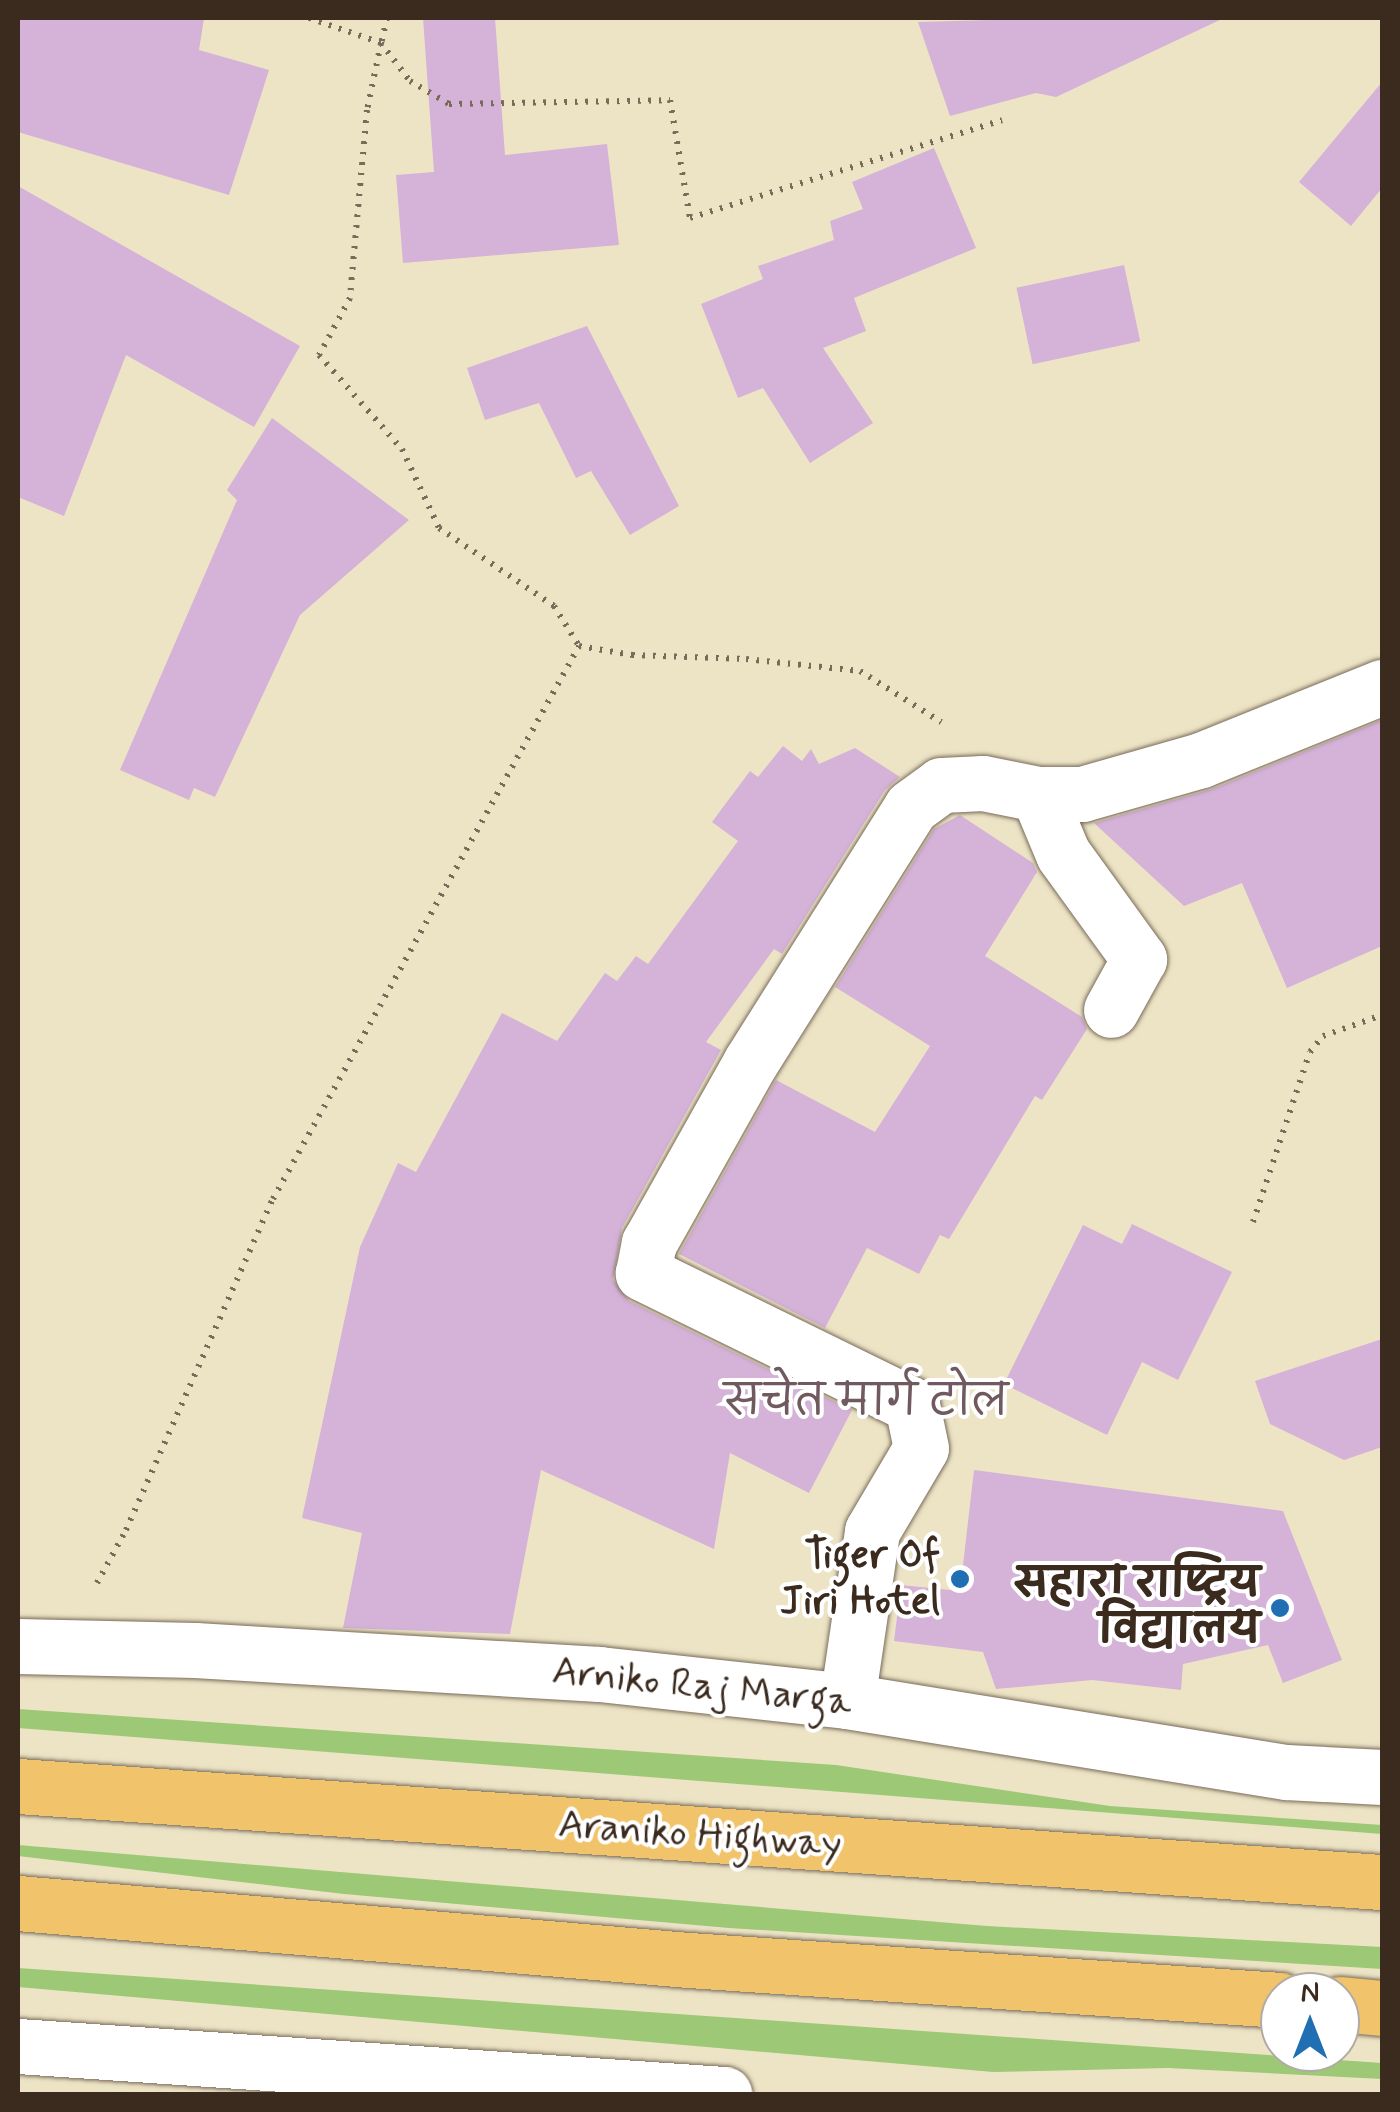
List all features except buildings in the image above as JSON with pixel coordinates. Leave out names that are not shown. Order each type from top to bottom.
[{"type":"highway","name":"Araniko Highway","points":[[18,1786],[1382,1882]]},
{"type":"highway","points":[[18,1903],[669,1958],[1260,1999]]},
{"type":"street","points":[[847,1700],[872,1531],[920,1448],[912,1405],[643,1273],[649,1243],[750,1063],[912,807],[941,785],[983,782],[1038,794],[1082,794],[1201,760],[1382,687]]},
{"type":"street","points":[[1038,794],[1064,854],[1139,959],[1112,1010]]},
{"type":"street","name":"Arniko Raj Marga","points":[[42,1647],[195,1650],[599,1674],[847,1700],[1286,1772],[1382,1777]]},
{"type":"street","points":[[18,2046],[724,2094]]},
{"type":"path","points":[[309,18],[381,43],[410,81],[449,104],[670,100],[690,218],[1002,120]]},
{"type":"path","points":[[387,18],[366,110],[350,298],[318,355],[402,449],[439,528],[554,606],[579,646],[632,655],[746,659],[860,672],[952,728]]},
{"type":"path","points":[[42,1647],[86,1602],[126,1530],[273,1198],[579,646]]},
{"type":"path","points":[[1253,1222],[1310,1052],[1322,1036],[1382,1014]]},
{"type":"green space","points":[[18,1709],[836,1765],[1110,1806],[1382,1825],[1382,1834],[18,1728]]},
{"type":"green space","points":[[18,1845],[987,1926],[1382,1947],[1382,1969],[729,1928],[344,1894],[18,1856]]},
{"type":"green space","points":[[18,1968],[1260,2055],[1260,2072],[1360,2072],[1360,2061],[1382,2063],[1382,2079],[1168,2068],[993,2072],[18,1987]]},
{"type":"place","name":"Tiger Of Jiri Hotel","points":[[960,1579]]},
{"type":"place","name":"सहारा राष्ट्रिय विद्यालय","points":[[1280,1608]]},
{"type":"district","name":"सचेत मार्ग टोल","points":[[866,1403]]}]
